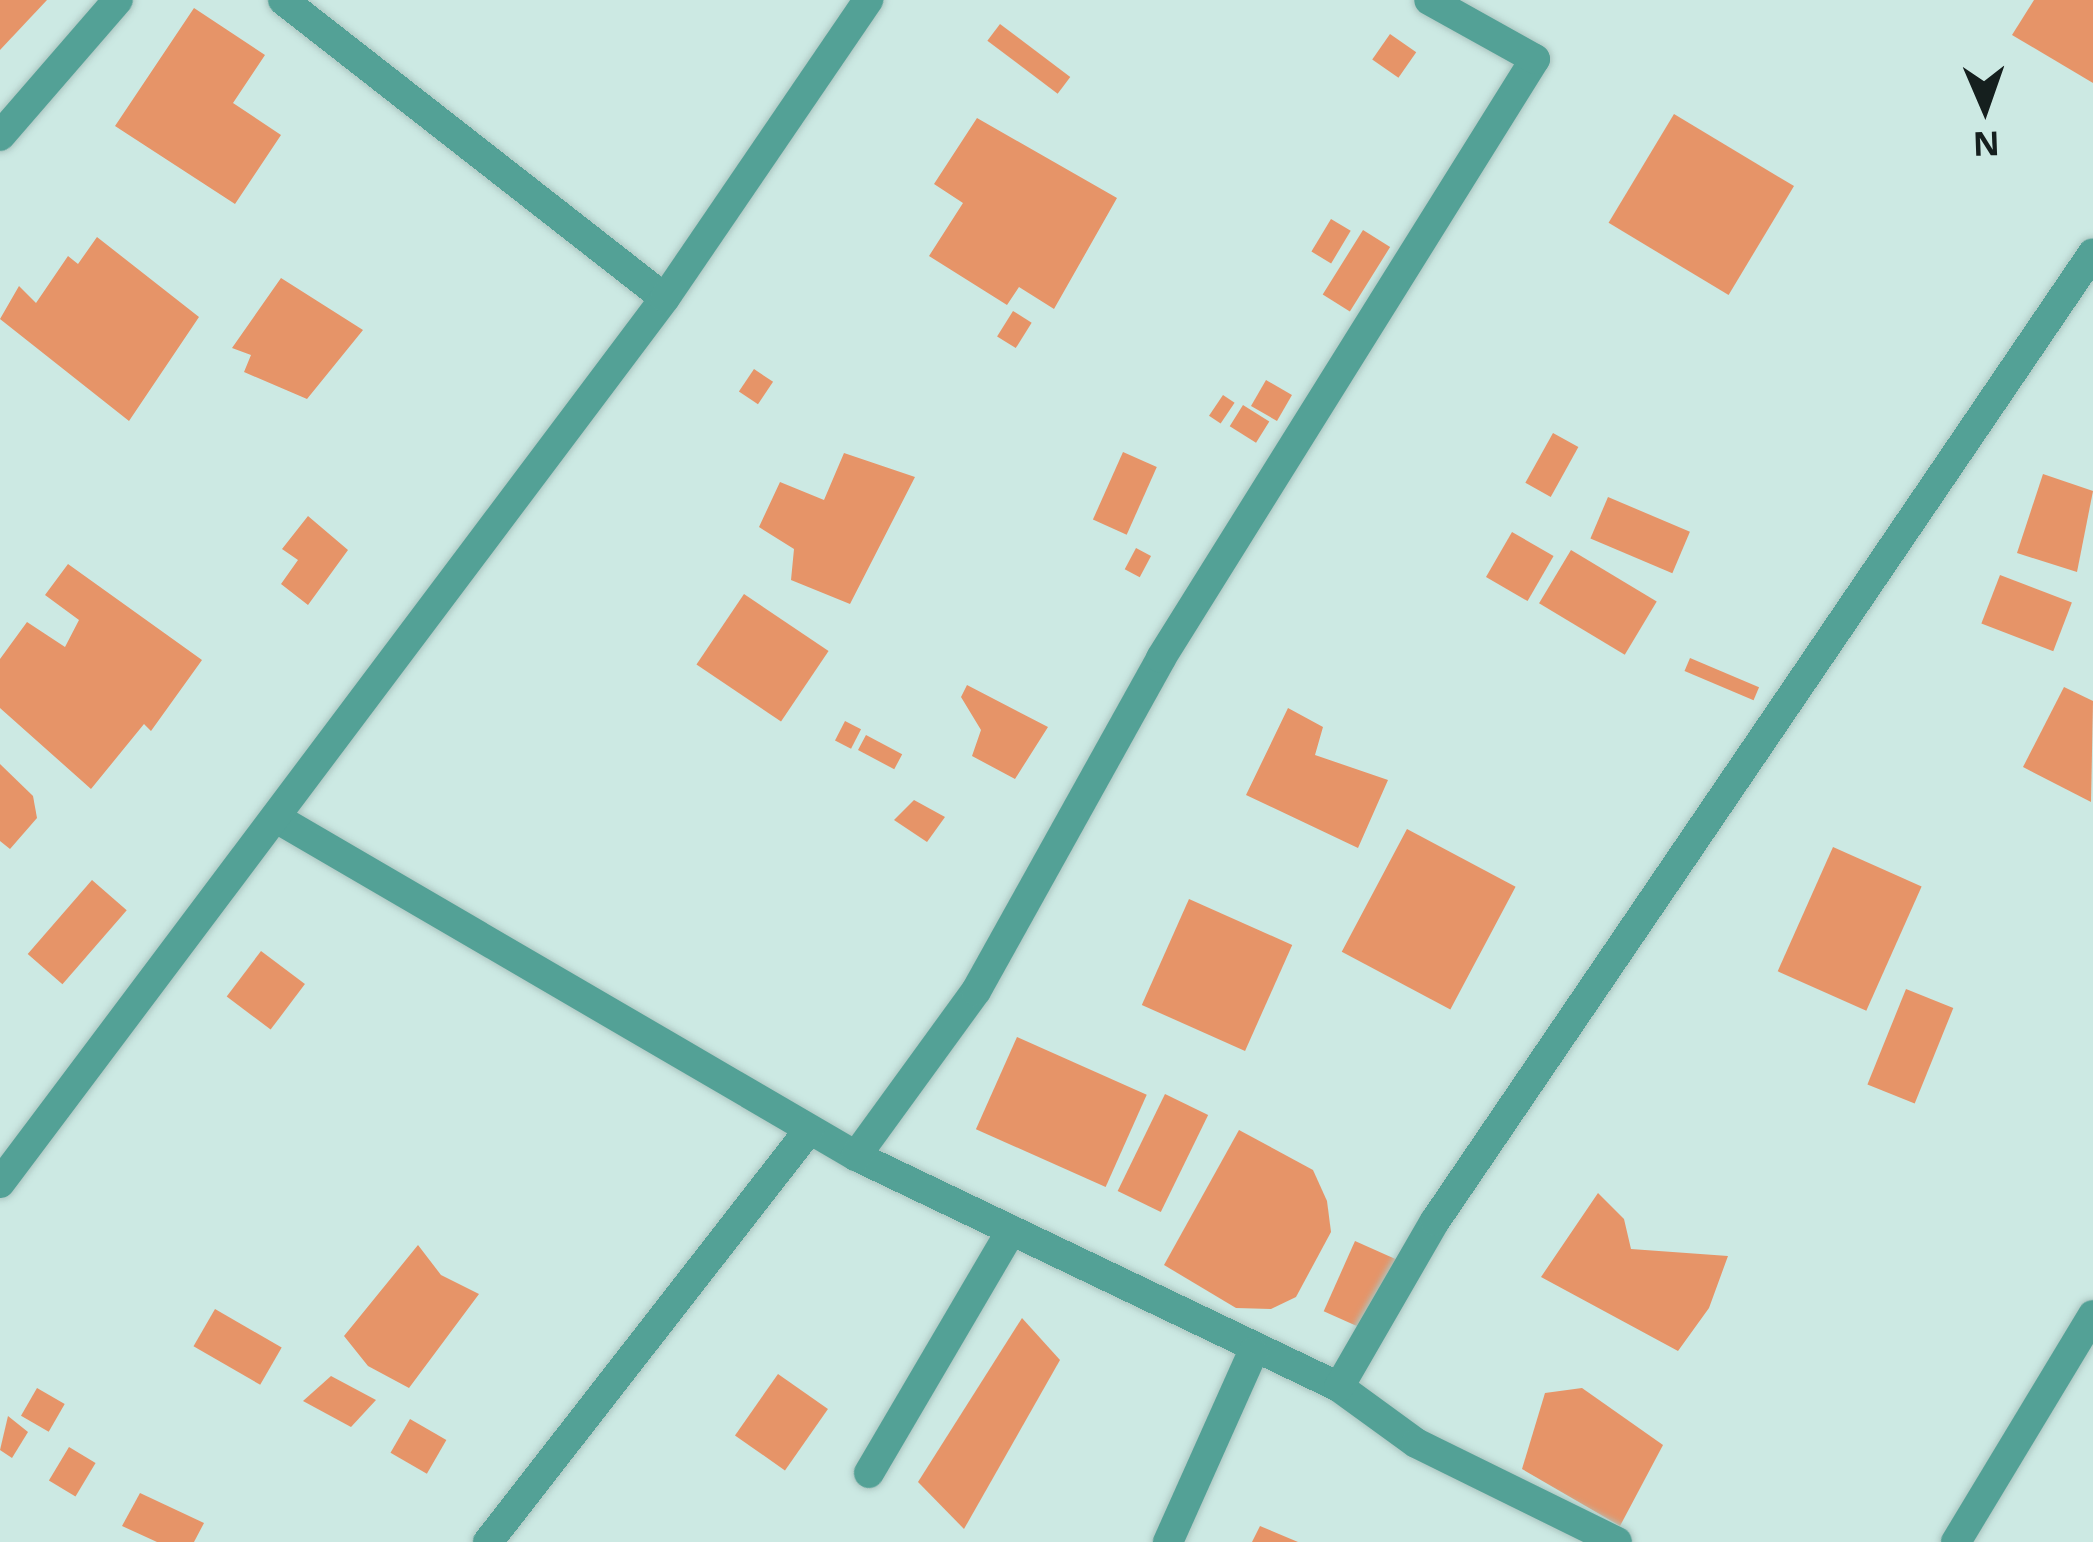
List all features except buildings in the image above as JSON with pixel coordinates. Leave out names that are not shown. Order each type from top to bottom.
[{"type":"street","points":[[0,136],[118,0]]},
{"type":"street","points":[[283,0],[665,298]]},
{"type":"street","points":[[0,1183],[665,298],[868,0]]},
{"type":"street","points":[[856,1156],[976,991],[1161,658],[1535,58],[1429,0]]},
{"type":"street","points":[[1339,1387],[1435,1220],[2093,253]]},
{"type":"street","points":[[278,819],[856,1156],[1253,1352],[1339,1387],[1417,1443],[1617,1542]]},
{"type":"street","points":[[488,1542],[809,1130]]},
{"type":"street","points":[[869,1473],[1011,1231]]},
{"type":"street","points":[[1956,1542],[2093,1315]]},
{"type":"street","points":[[1168,1542],[1253,1352]]}]
